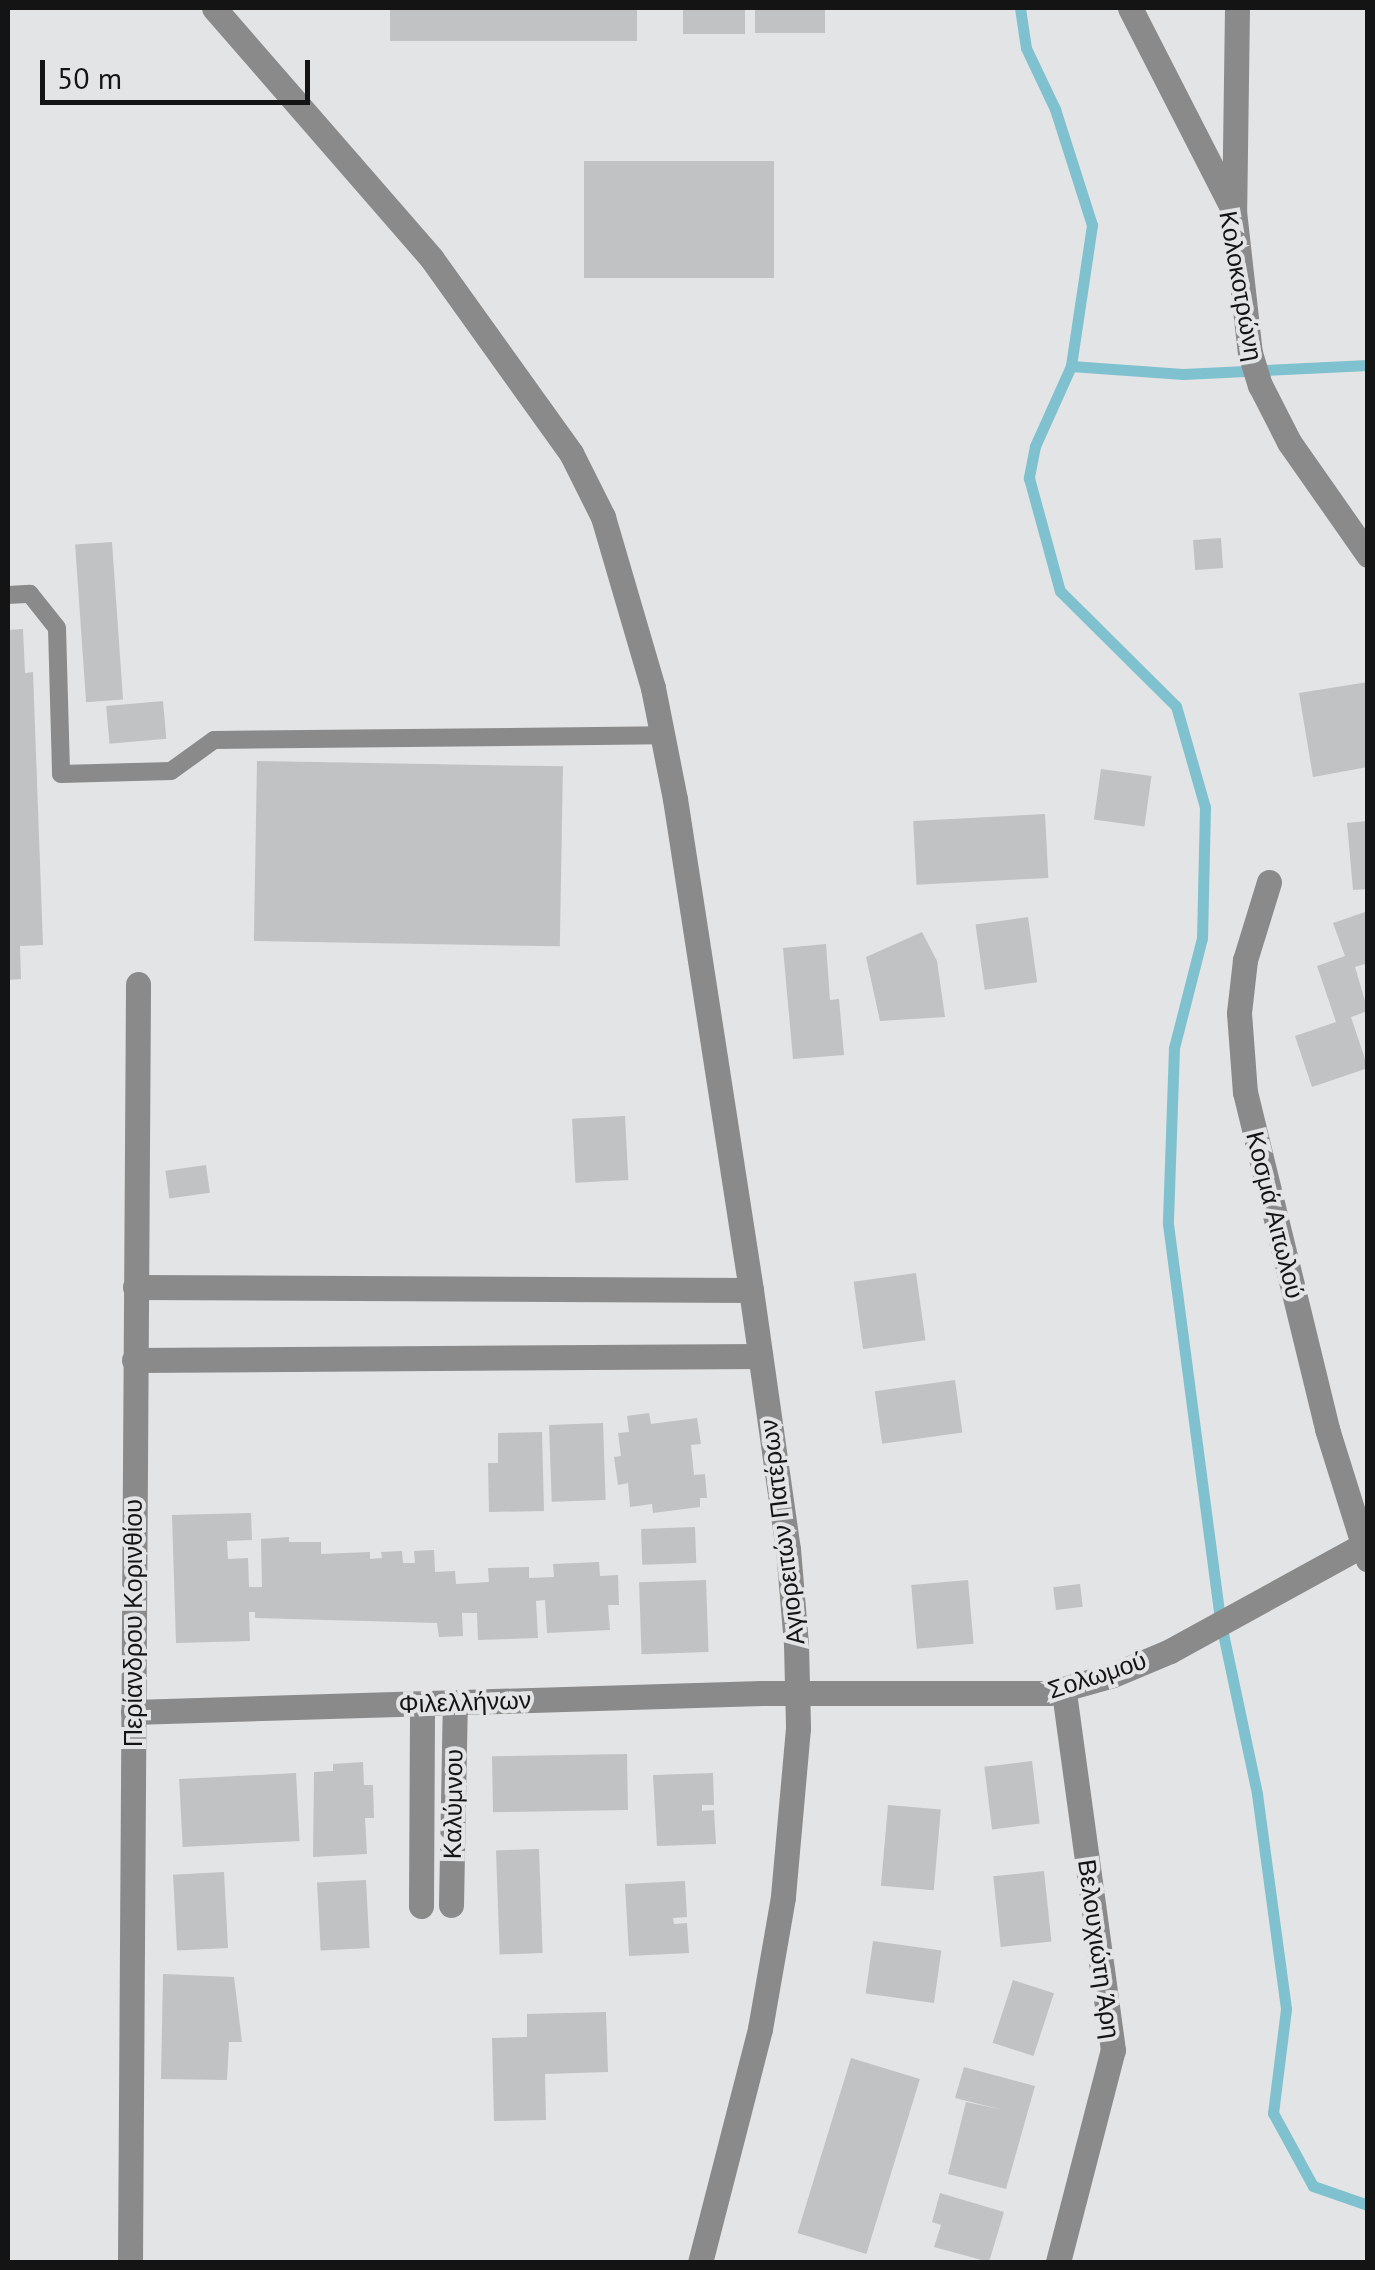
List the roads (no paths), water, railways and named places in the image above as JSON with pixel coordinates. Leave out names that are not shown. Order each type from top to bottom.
[{"type":"street","name":"Αγιορειτών Πατέρων","points":[[214,8],[432,259],[528,386],[571,454],[609,535],[662,735],[788,1548],[798,1693],[788,1856],[768,1990],[700,2262]]},
{"type":"street","name":"Κολοκοτρώνη","points":[[1130,8],[1234,211],[1250,353],[1260,385],[1298,455],[1368,554]]},
{"type":"street","points":[[1234,211],[1237,8]]},
{"type":"street","name":"Κοσμά Αιτωλού","points":[[1269,882],[1246,960],[1239,1013],[1245,1092],[1328,1430],[1366,1548]]},
{"type":"street","name":"Περίανδρου Κορινθίου","points":[[130,2262],[138,984]]},
{"type":"street","points":[[135,1286],[751,1290]]},
{"type":"street","points":[[134,1360],[760,1356]]},
{"type":"street","name":"Σολωμού","points":[[798,1693],[1024,1696],[1064,1691],[1170,1650],[1366,1548]]},
{"type":"street","name":"Βελουχιώτη Άρη","points":[[1058,2262],[1112,2050],[1064,1691]]},
{"type":"street","name":"Φιλελλήνων","points":[[133,1712],[798,1693]]},
{"type":"street","name":"Καλύμνου","points":[[452,1905],[455,1702]]},
{"type":"street","points":[[421,1906],[422,1704]]},
{"type":"lane","points":[[8,595],[30,594],[57,628],[61,774],[171,771],[214,740],[662,735]]},
{"type":"waterway","points":[[1020,8],[1026,48],[1055,109],[1092,225],[1071,366],[1035,446],[1029,478],[1060,591],[1176,706],[1205,807],[1202,938],[1174,1048],[1168,1224],[1221,1624],[1257,1794],[1286,2009],[1273,2113],[1313,2186],[1368,2205]]},
{"type":"waterway","points":[[1071,366],[1183,374],[1368,365]]}]
